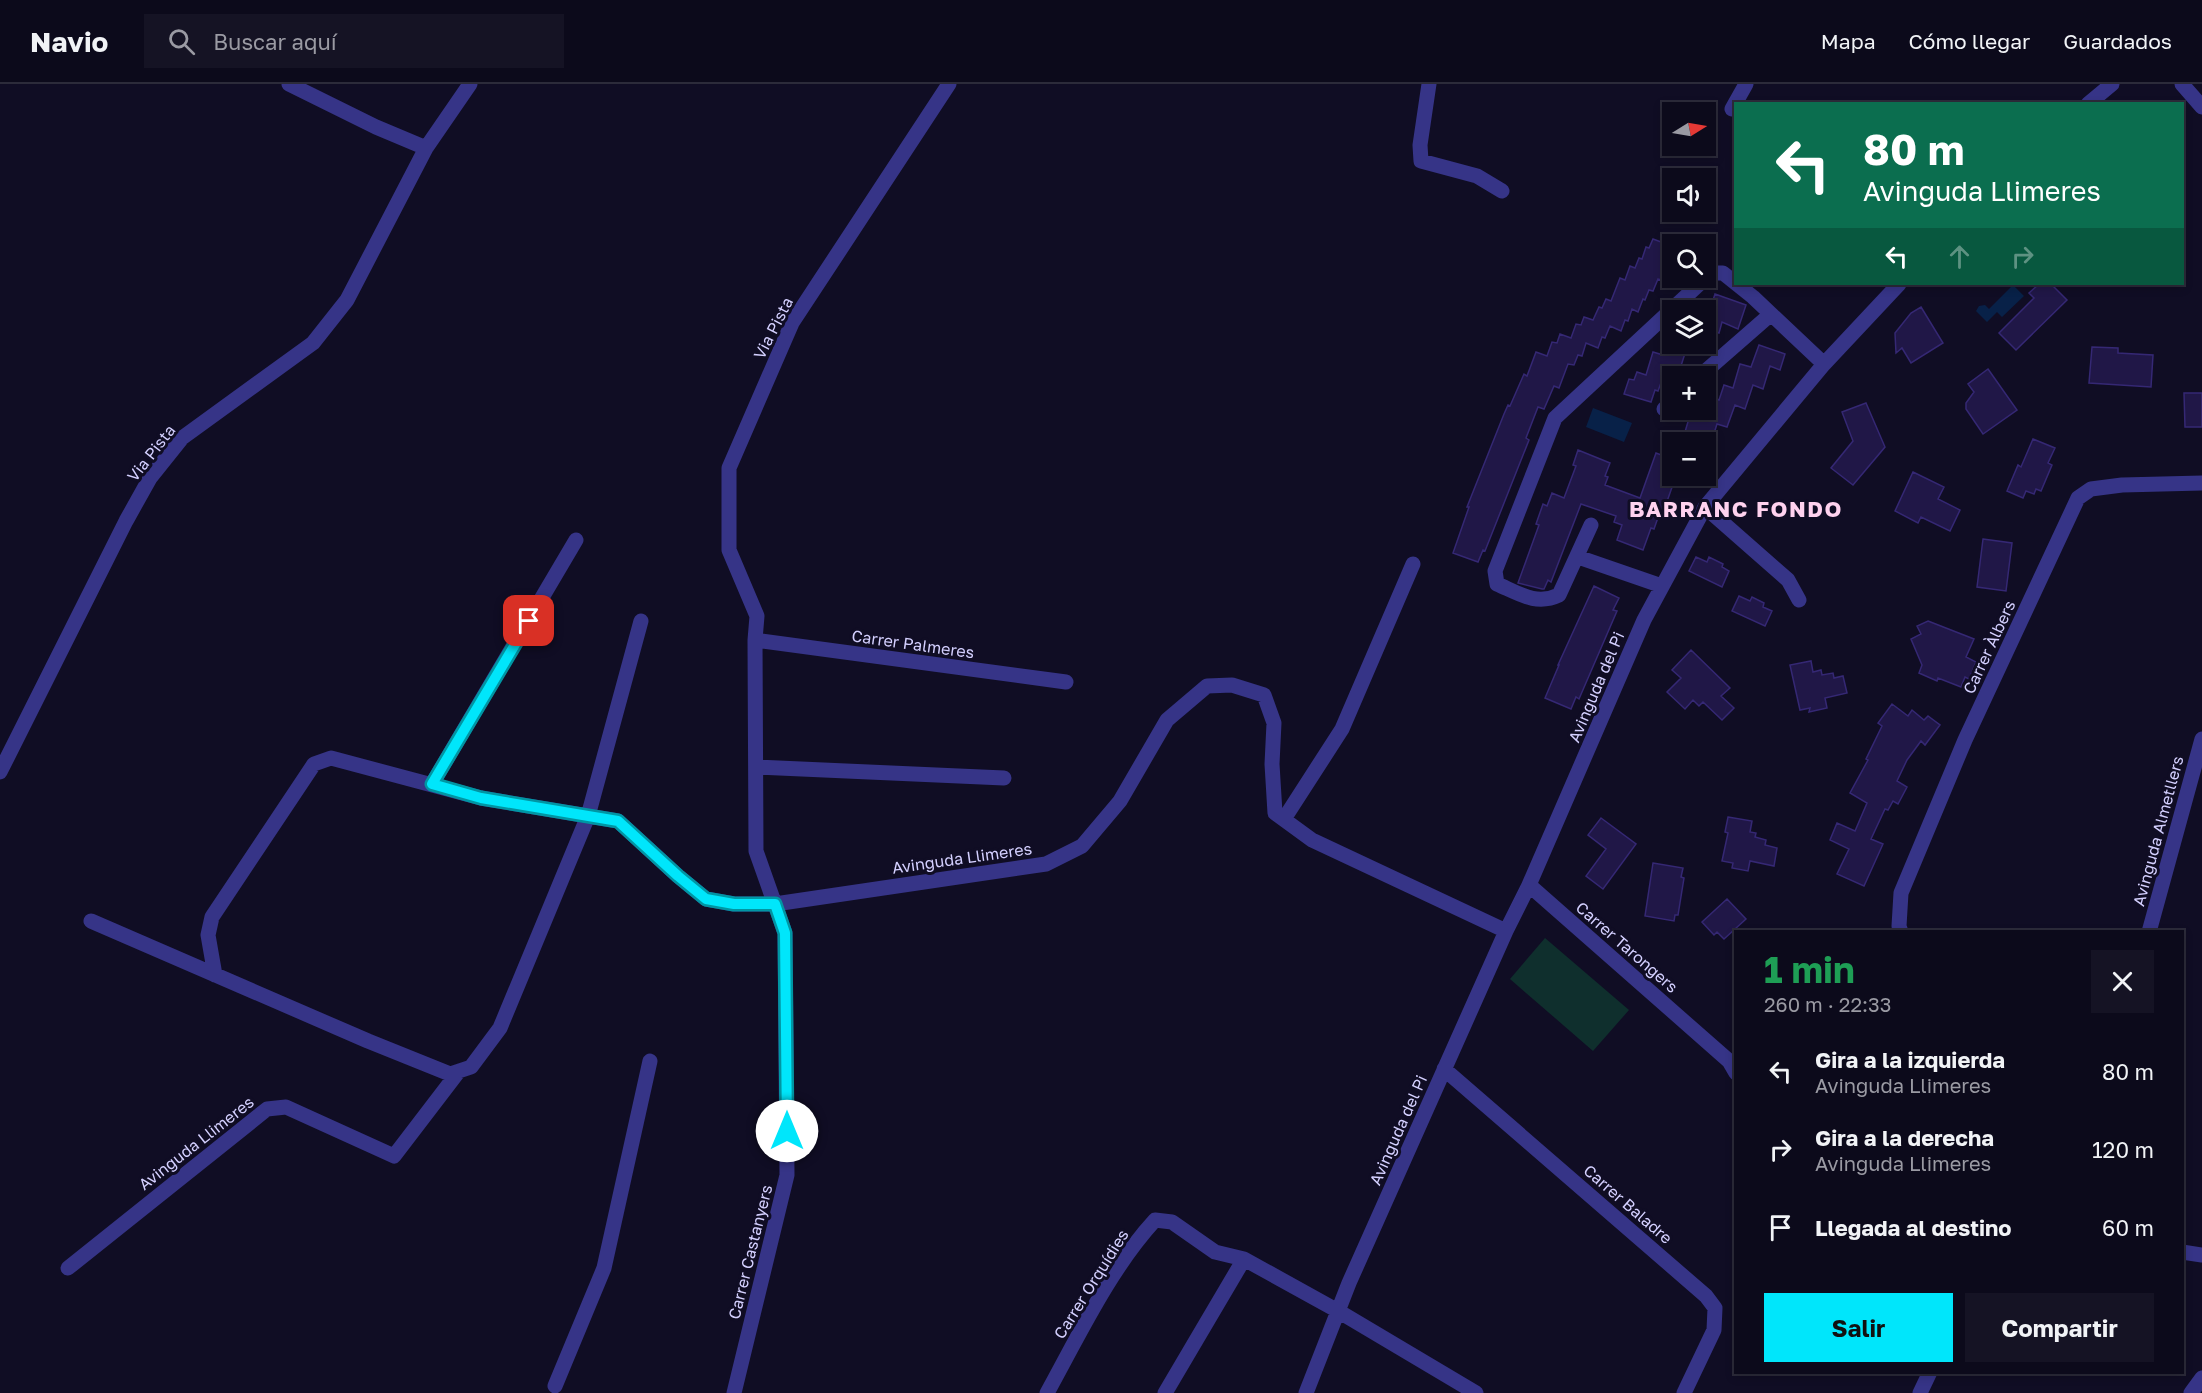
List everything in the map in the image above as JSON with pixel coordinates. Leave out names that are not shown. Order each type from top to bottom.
[{"type":"street","points":[[289,84],[376,127],[426,148]]},
{"type":"street","name":"Via Pista","points":[[1,771],[126,521],[150,478],[182,438],[313,343],[347,300],[426,148],[470,84]]},
{"type":"street","name":"Via Pista","points":[[755,640],[757,616],[729,550],[729,468],[792,323],[949,84]]},
{"type":"street","points":[[1429,84],[1420,145],[1421,161],[1477,176],[1502,191]]},
{"type":"street","points":[[1736,102],[1746,84]]},
{"type":"street","points":[[2090,102],[2112,84]]},
{"type":"street","points":[[2182,84],[2202,107]]},
{"type":"street","points":[[1732,109],[1734,105]]},
{"type":"street","points":[[1592,525],[1559,595],[1548,600],[1536,600],[1497,584],[1495,571],[1555,418],[1711,273],[1723,273],[1734,282]]},
{"type":"street","points":[[1737,285],[1824,364]]},
{"type":"street","name":"Avinguda del Pi","points":[[1529,885],[1644,620],[1705,507],[1824,364],[1898,285]]},
{"type":"street","points":[[1711,366],[1771,314]]},
{"type":"street","name":"Carrer Àlbers","points":[[1900,930],[1901,893],[1965,740],[2078,498],[2091,489],[2122,485],[2202,483]]},
{"type":"street","points":[[1705,507],[1788,580],[1799,600]]},
{"type":"street","points":[[432,784],[576,540]]},
{"type":"street","points":[[1578,557],[1662,586]]},
{"type":"street","points":[[1413,564],[1342,729],[1284,819],[1312,840],[1506,931],[1529,885]]},
{"type":"street","name":"Avinguda Llimeres","points":[[68,1268],[267,1109],[286,1107],[394,1156],[459,1071],[471,1067],[500,1028],[588,816],[641,621]]},
{"type":"street","points":[[755,640],[756,851],[775,904]]},
{"type":"street","name":"Carrer Palmeres","points":[[755,640],[1066,682]]},
{"type":"street","name":"Avinguda Llimeres","points":[[214,975],[208,935],[212,916],[314,764],[331,758],[481,798],[618,821],[706,899],[734,904],[775,904],[1046,864],[1082,846],[1120,801],[1167,720],[1207,686],[1232,685],[1264,695],[1274,723],[1272,764],[1275,813],[1284,819]]},
{"type":"street","name":"Avinguda Almetllers","points":[[2150,930],[2202,739]]},
{"type":"street","points":[[756,767],[1004,778]]},
{"type":"street","name":"Carrer Tarongers","points":[[1529,885],[1730,1061],[1734,1069]]},
{"type":"street","name":"Carrer Castanyers","points":[[734,1393],[787,1175],[785,933],[775,904]]},
{"type":"street","points":[[91,921],[368,1041],[450,1074],[459,1071]]},
{"type":"street","name":"Avinguda del Pi","points":[[1306,1393],[1338,1311],[1506,931]]},
{"type":"street","points":[[556,1391],[604,1268],[650,1061]]},
{"type":"street","name":"Carrer Baladre","points":[[1444,1069],[1707,1296],[1715,1308],[1714,1330],[1684,1393]]},
{"type":"street","name":"Carrer Orquídies","points":[[1047,1393],[1087,1319],[1137,1239],[1155,1220],[1172,1222],[1215,1252],[1244,1259]]},
{"type":"street","points":[[2184,1252],[2202,1255]]},
{"type":"street","points":[[1165,1393],[1244,1259],[1338,1311],[1476,1393]]},
{"type":"street","points":[[1920,1393],[1929,1374]]},
{"type":"street","points":[[2191,1393],[2202,1378]]},
{"type":"green space","points":[[1545,938],[1629,1010],[1593,1051],[1510,979]]},
{"type":"water","points":[[2013,285],[2024,296],[2002,317],[1997,312],[1987,322],[1976,311],[1979,306],[1985,305],[1989,309]]},
{"type":"water","points":[[1593,408],[1632,423],[1624,442],[1586,427]]},
{"type":"building","points":[[1653,239],[1662,242],[1662,275],[1653,291],[1649,290],[1638,312],[1632,309],[1621,331],[1610,326],[1598,348],[1586,343],[1582,356],[1578,355],[1574,365],[1568,364],[1559,388],[1554,386],[1544,409],[1538,407],[1526,438],[1529,440],[1485,551],[1483,550],[1478,562],[1453,553],[1469,507],[1467,507],[1504,414],[1524,374],[1527,376],[1536,352],[1547,356],[1552,342],[1557,343],[1560,334],[1571,338],[1576,324],[1581,325],[1584,317],[1593,320],[1606,299],[1611,301],[1620,278],[1625,280],[1630,266],[1635,268],[1639,258],[1642,259],[1646,247],[1649,248]]},
{"type":"building","points":[[2038,285],[2052,285],[2067,300],[2016,350],[1999,333],[2034,298],[2029,293]]},
{"type":"building","points":[[1715,294],[1746,305],[1738,329],[1722,322],[1719,333],[1716,332],[1716,300],[1713,300]]},
{"type":"building","points":[[1921,307],[1943,343],[1911,363],[1902,348],[1896,353],[1895,333],[1911,313]]},
{"type":"building","points":[[1759,345],[1785,354],[1780,370],[1770,366],[1763,389],[1753,385],[1745,409],[1735,405],[1727,427],[1717,424],[1714,432],[1685,432],[1689,420],[1716,420],[1716,399],[1719,400],[1724,385],[1733,388],[1740,364],[1751,367]]},
{"type":"building","points":[[2092,347],[2118,348],[2118,353],[2153,355],[2151,387],[2089,383]]},
{"type":"building","points":[[1653,352],[1663,355],[1685,354],[1681,366],[1662,366],[1662,380],[1651,402],[1624,394],[1629,379],[1634,380],[1637,372],[1646,375]]},
{"type":"building","points":[[1988,369],[2017,410],[1983,434],[1966,409],[1966,403],[1974,392],[1968,384]]},
{"type":"building","points":[[2184,393],[2202,393],[2202,427],[2185,427]]},
{"type":"building","points":[[1866,403],[1885,447],[1853,485],[1831,468],[1853,441],[1842,412]]},
{"type":"building","points":[[2033,439],[2055,448],[2048,463],[2052,465],[2041,491],[2036,489],[2034,494],[2026,491],[2023,498],[2007,491]]},
{"type":"building","points":[[1578,450],[1610,463],[1605,476],[1608,477],[1605,485],[1640,498],[1656,453],[1662,455],[1662,486],[1672,486],[1665,507],[1662,506],[1643,550],[1617,540],[1622,525],[1614,522],[1616,516],[1581,504],[1551,582],[1548,580],[1544,589],[1518,583],[1539,525],[1536,524],[1543,504],[1547,506],[1552,493],[1564,498],[1576,466],[1573,465]]},
{"type":"building","points":[[1913,472],[1944,487],[1938,499],[1960,510],[1950,531],[1921,517],[1918,523],[1895,511]]},
{"type":"building","points":[[1983,539],[2012,543],[2006,591],[1977,587]]},
{"type":"building","points":[[1696,557],[1707,562],[1709,557],[1723,564],[1722,567],[1729,571],[1722,587],[1689,571]]},
{"type":"building","points":[[1594,586],[1619,598],[1613,610],[1617,611],[1579,699],[1576,697],[1571,709],[1545,698]]},
{"type":"building","points":[[1739,596],[1750,601],[1752,597],[1764,603],[1763,607],[1772,611],[1765,626],[1732,611]]},
{"type":"building","points":[[1928,621],[1974,639],[1966,657],[1976,662],[1969,679],[1965,677],[1961,687],[1938,678],[1937,681],[1919,673],[1922,665],[1911,639],[1921,634],[1917,626]]},
{"type":"building","points":[[1691,650],[1730,688],[1721,696],[1734,708],[1722,720],[1703,702],[1699,706],[1693,700],[1685,709],[1667,692],[1681,678],[1672,670]]},
{"type":"building","points":[[1811,661],[1813,672],[1821,670],[1822,675],[1833,673],[1834,678],[1843,676],[1847,693],[1825,698],[1827,708],[1809,712],[1810,708],[1800,710],[1790,665]]},
{"type":"building","points":[[1892,704],[1908,716],[1912,710],[1924,720],[1928,716],[1940,725],[1925,745],[1921,741],[1907,760],[1897,781],[1907,787],[1898,804],[1893,801],[1888,810],[1885,809],[1871,839],[1883,844],[1864,886],[1837,874],[1849,849],[1830,840],[1837,823],[1855,831],[1867,803],[1850,793],[1868,760],[1866,759],[1882,726],[1878,723]]},
{"type":"building","points":[[1728,817],[1752,821],[1750,832],[1756,833],[1755,837],[1766,840],[1765,845],[1777,848],[1774,866],[1750,861],[1748,871],[1732,868],[1733,863],[1722,861],[1728,833],[1725,832]]},
{"type":"building","points":[[1601,818],[1636,844],[1603,889],[1586,876],[1606,849],[1588,835]]},
{"type":"building","points":[[1653,863],[1683,868],[1681,877],[1684,878],[1678,915],[1675,915],[1674,921],[1645,916]]},
{"type":"building","points":[[1727,899],[1746,919],[1724,939],[1717,932],[1714,935],[1702,922]]},
{"type":"district","name":"BARRANC FONDO","points":[[1736,509]]},
{"type":"route","points":[[529,621],[432,784],[481,798],[618,821],[706,899],[734,904],[775,904],[785,933],[787,1131]]}]
